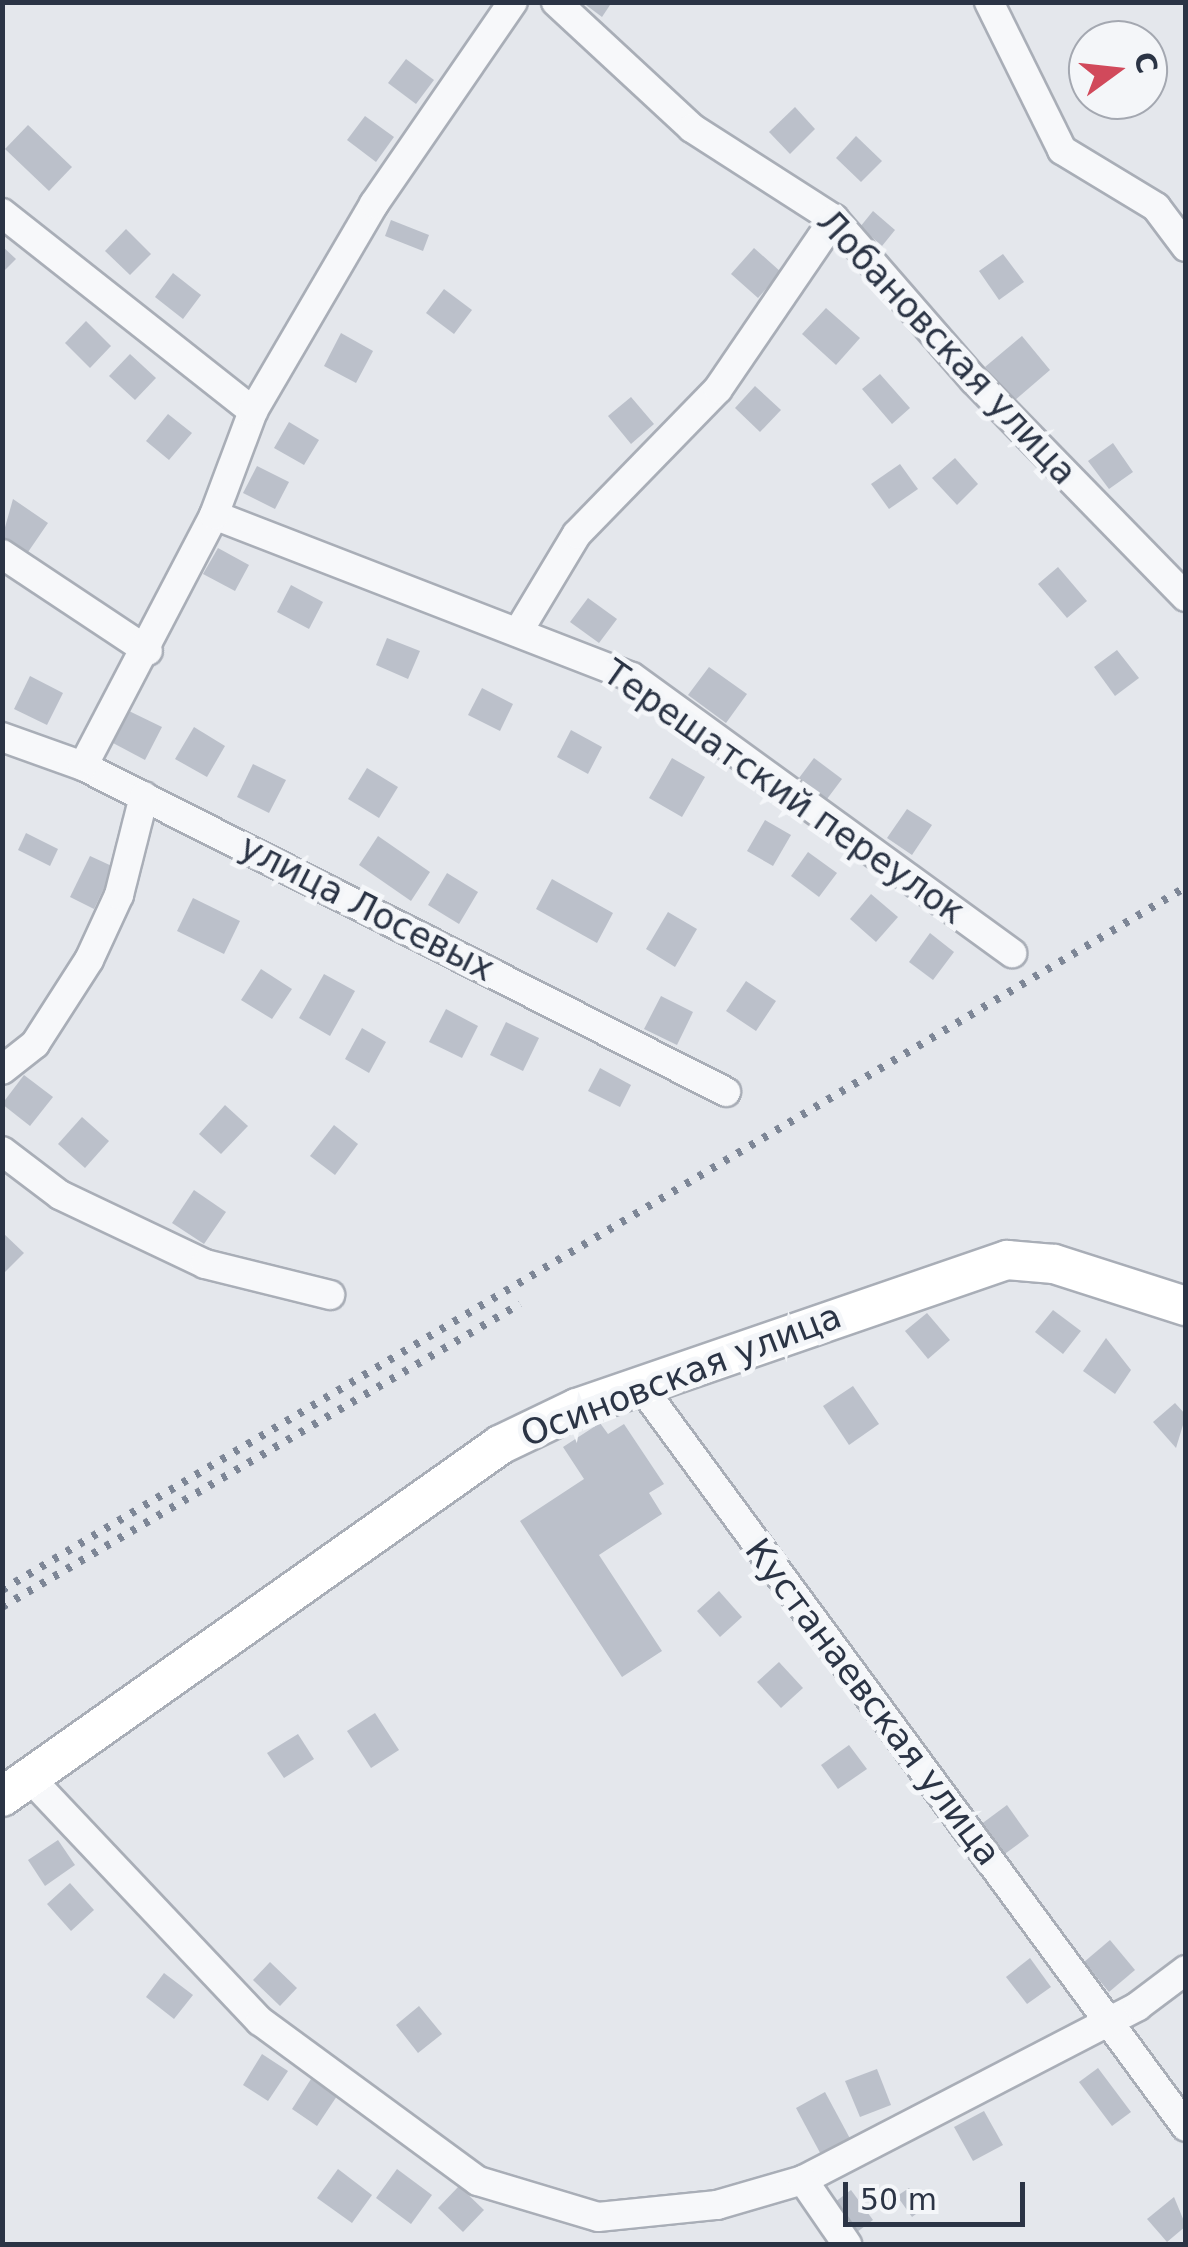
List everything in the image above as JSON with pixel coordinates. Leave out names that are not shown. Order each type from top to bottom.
[{"type":"main road","name":"Осиновская улица","points":[[16,1788],[500,1444],[640,1385],[1007,1260],[1054,1264],[1186,1306]]},
{"type":"street","points":[[83,766],[148,651],[214,515],[253,411],[374,204],[513,2]]},
{"type":"street","name":"Лобановская улица","points":[[556,2],[692,128],[834,220],[974,380],[1186,597]]},
{"type":"street","points":[[989,2],[1062,150],[1156,206],[1186,246]]},
{"type":"street","points":[[2,213],[253,411]]},
{"type":"street","points":[[518,632],[576,534],[718,389],[834,220]]},
{"type":"street","name":"Терешатский переулок","points":[[214,515],[632,677],[1012,953]]},
{"type":"street","points":[[2,554],[148,651]]},
{"type":"street","name":"улица Лосевых","points":[[2,738],[83,766],[726,1092]]},
{"type":"street","points":[[2,1070],[34,1044],[89,960],[124,880],[144,796]]},
{"type":"street","points":[[2,1152],[74,1203],[205,1264],[330,1295]]},
{"type":"street","name":"Кустанаевская улица","points":[[640,1385],[842,1670],[1186,2126]]},
{"type":"street","points":[[16,1788],[260,2021],[478,2181],[598,2217],[717,2206],[803,2180],[1107,2018],[1186,1970]]},
{"type":"street","points":[[803,2180],[847,2244]]},
{"type":"building","points":[[582,2],[612,2],[602,17]]},
{"type":"building","points":[[406,59],[434,80],[416,104],[388,83]]},
{"type":"building","points":[[795,107],[815,129],[790,154],[769,132]]},
{"type":"building","points":[[365,116],[394,137],[376,162],[347,140]]},
{"type":"building","points":[[28,125],[72,167],[49,191],[5,149]]},
{"type":"building","points":[[856,136],[882,161],[861,182],[836,158]]},
{"type":"building","points":[[873,211],[895,230],[882,246],[860,227]]},
{"type":"building","points":[[391,220],[429,235],[423,251],[385,236]]},
{"type":"building","points":[[126,229],[151,254],[130,275],[105,251]]},
{"type":"building","points":[[2,246],[16,259],[2,273]]},
{"type":"building","points":[[754,248],[781,272],[758,298],[731,274]]},
{"type":"building","points":[[1003,254],[1024,282],[999,300],[979,271]]},
{"type":"building","points":[[173,273],[201,295],[183,319],[155,297]]},
{"type":"building","points":[[444,289],[472,310],[454,334],[426,313]]},
{"type":"building","points":[[826,308],[860,338],[836,365],[802,334]]},
{"type":"building","points":[[86,321],[111,346],[90,368],[65,343]]},
{"type":"building","points":[[341,333],[373,351],[356,383],[324,366]]},
{"type":"building","points":[[1022,336],[1050,370],[1014,401],[985,367]]},
{"type":"building","points":[[130,354],[156,378],[135,400],[109,376]]},
{"type":"building","points":[[880,374],[910,408],[892,424],[862,389]]},
{"type":"building","points":[[755,386],[781,410],[760,432],[735,408]]},
{"type":"building","points":[[631,397],[654,424],[631,444],[608,416]]},
{"type":"building","points":[[168,414],[192,433],[169,460],[146,441]]},
{"type":"building","points":[[289,422],[319,440],[304,465],[274,448]]},
{"type":"building","points":[[1113,443],[1133,472],[1109,489],[1088,461]]},
{"type":"building","points":[[955,458],[978,484],[957,505],[932,478]]},
{"type":"building","points":[[900,464],[918,489],[889,509],[871,484]]},
{"type":"building","points":[[257,466],[289,482],[275,509],[243,493]]},
{"type":"building","points":[[13,499],[48,523],[26,555],[2,538]]},
{"type":"building","points":[[218,548],[249,565],[235,591],[203,574]]},
{"type":"building","points":[[1058,567],[1087,601],[1067,618],[1038,584]]},
{"type":"building","points":[[291,585],[323,602],[309,629],[277,612]]},
{"type":"building","points":[[588,598],[617,619],[599,643],[570,622]]},
{"type":"building","points":[[387,638],[420,651],[408,679],[376,665]]},
{"type":"building","points":[[1117,650],[1139,678],[1115,696],[1094,667]]},
{"type":"building","points":[[709,667],[747,694],[726,723],[688,695]]},
{"type":"building","points":[[30,676],[63,693],[47,725],[14,709]]},
{"type":"building","points":[[482,688],[513,704],[500,731],[468,715]]},
{"type":"building","points":[[129,711],[162,727],[145,760],[113,743]]},
{"type":"building","points":[[194,727],[225,746],[207,777],[175,759]]},
{"type":"building","points":[[571,730],[602,747],[588,774],[557,757]]},
{"type":"building","points":[[672,758],[705,777],[682,817],[649,798]]},
{"type":"building","points":[[814,758],[842,779],[824,803],[796,782]]},
{"type":"building","points":[[253,764],[286,780],[269,813],[237,797]]},
{"type":"building","points":[[367,768],[398,787],[379,818],[348,799]]},
{"type":"building","points":[[907,809],[932,825],[912,855],[887,838]]},
{"type":"building","points":[[765,820],[791,835],[773,866],[747,851]]},
{"type":"building","points":[[26,833],[58,849],[50,866],[18,850]]},
{"type":"building","points":[[378,836],[430,872],[411,901],[359,865]]},
{"type":"building","points":[[808,852],[837,873],[819,897],[791,876]]},
{"type":"building","points":[[90,856],[114,867],[94,909],[70,897]]},
{"type":"building","points":[[447,873],[478,892],[459,924],[428,905]]},
{"type":"building","points":[[552,879],[613,913],[597,943],[536,909]]},
{"type":"building","points":[[871,894],[898,917],[876,942],[850,919]]},
{"type":"building","points":[[193,898],[240,921],[224,954],[177,931]]},
{"type":"building","points":[[668,912],[697,929],[675,967],[646,949]]},
{"type":"building","points":[[930,933],[954,952],[933,980],[909,962]]},
{"type":"building","points":[[261,969],[292,989],[272,1019],[241,1000]]},
{"type":"building","points":[[324,974],[355,991],[330,1036],[299,1018]]},
{"type":"building","points":[[746,981],[776,1001],[756,1031],[726,1011]]},
{"type":"building","points":[[661,996],[693,1012],[677,1045],[644,1029]]},
{"type":"building","points":[[446,1009],[478,1026],[462,1058],[429,1042]]},
{"type":"building","points":[[506,1022],[539,1038],[523,1071],[490,1055]]},
{"type":"building","points":[[362,1028],[386,1042],[369,1073],[345,1059]]},
{"type":"building","points":[[600,1068],[631,1085],[620,1107],[588,1091]]},
{"type":"building","points":[[24,1075],[53,1097],[30,1126],[2,1104]]},
{"type":"building","points":[[225,1105],[248,1126],[221,1154],[199,1134]]},
{"type":"building","points":[[82,1117],[109,1141],[85,1168],[58,1144]]},
{"type":"building","points":[[334,1125],[358,1144],[335,1175],[310,1156]]},
{"type":"building","points":[[194,1190],[226,1212],[204,1244],[172,1223]]},
{"type":"building","points":[[2,1232],[24,1253],[2,1275]]},
{"type":"building","points":[[1053,1310],[1081,1331],[1063,1354],[1035,1332]]},
{"type":"building","points":[[927,1313],[950,1340],[928,1359],[905,1331]]},
{"type":"building","points":[[1106,1338],[1131,1370],[1115,1394],[1083,1371]]},
{"type":"building","points":[[853,1386],[879,1424],[849,1445],[823,1406]]},
{"type":"building","points":[[1175,1403],[1186,1415],[1176,1448],[1153,1422]]},
{"type":"building","points":[[600,1423],[608,1434],[624,1424],[664,1484],[649,1493],[662,1514],[599,1555],[662,1651],[622,1677],[520,1521],[584,1479],[563,1447]]},
{"type":"building","points":[[719,1591],[742,1617],[720,1637],[697,1611]]},
{"type":"building","points":[[779,1662],[803,1688],[781,1708],[757,1682]]},
{"type":"building","points":[[375,1713],[399,1750],[371,1768],[347,1731]]},
{"type":"building","points":[[298,1734],[314,1759],[284,1778],[267,1753]]},
{"type":"building","points":[[849,1745],[867,1769],[838,1789],[821,1765]]},
{"type":"building","points":[[1007,1805],[1029,1836],[1002,1856],[980,1825]]},
{"type":"building","points":[[58,1840],[75,1865],[45,1886],[28,1860]]},
{"type":"building","points":[[70,1883],[94,1910],[71,1931],[47,1904]]},
{"type":"building","points":[[1110,1940],[1135,1970],[1109,1992],[1084,1962]]},
{"type":"building","points":[[1030,1958],[1051,1987],[1027,2004],[1006,1977]]},
{"type":"building","points":[[270,1962],[297,1988],[280,2006],[253,1980]]},
{"type":"building","points":[[164,1973],[193,1995],[174,2019],[146,1997]]},
{"type":"building","points":[[419,2006],[442,2034],[418,2053],[396,2025]]},
{"type":"building","points":[[262,2054],[288,2071],[268,2101],[243,2085]]},
{"type":"building","points":[[1098,2068],[1131,2112],[1112,2126],[1079,2082]]},
{"type":"building","points":[[877,2069],[891,2105],[860,2117],[845,2081]]},
{"type":"building","points":[[311,2079],[337,2096],[317,2126],[292,2109]]},
{"type":"building","points":[[825,2092],[854,2146],[825,2162],[796,2108]]},
{"type":"building","points":[[984,2111],[1003,2145],[973,2161],[954,2127]]},
{"type":"building","points":[[338,2169],[372,2195],[352,2223],[317,2198]]},
{"type":"building","points":[[397,2169],[432,2195],[411,2224],[376,2198]]},
{"type":"building","points":[[459,2186],[484,2210],[463,2232],[438,2208]]},
{"type":"building","points":[[909,2188],[924,2208],[912,2217],[897,2196]]},
{"type":"building","points":[[851,2190],[873,2220],[853,2235],[831,2205]]},
{"type":"building","points":[[1174,2197],[1186,2226],[1167,2242],[1147,2219]]},
{"type":"railway","points":[[2,1590],[1186,887]]},
{"type":"railway","points":[[2,1607],[520,1304]]}]
